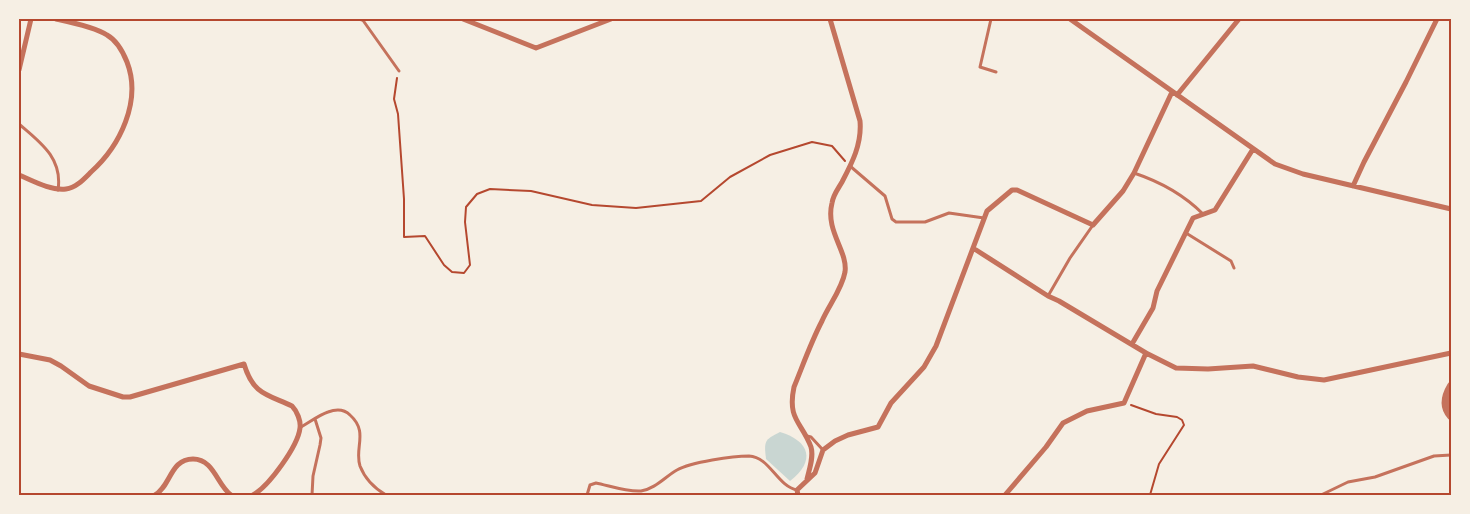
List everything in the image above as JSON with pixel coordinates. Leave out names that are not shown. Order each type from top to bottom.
[{"type":"street","points":[[19,70],[31,19]]},
{"type":"street","points":[[19,175],[58,190],[69,189],[81,182],[113,148],[130,110],[132,98],[131,72],[123,52],[108,35],[56,19]]},
{"type":"street","points":[[463,19],[536,48],[612,19]]},
{"type":"street","points":[[798,493],[806,480],[812,454],[811,447],[792,413],[792,396],[822,321],[845,273],[845,263],[830,219],[830,209],[832,200],[850,166],[861,132],[860,121],[830,19]]},
{"type":"street","points":[[1070,19],[1275,164],[1289,170],[1451,208]]},
{"type":"street","points":[[1177,95],[1239,19]]},
{"type":"street","points":[[1353,186],[1437,19]]},
{"type":"street","points":[[806,480],[815,473],[823,450],[835,441],[848,435],[878,427],[891,403],[924,367],[936,346],[987,210],[1012,190],[1017,190],[1093,225],[1123,191],[1134,173],[1172,92]]},
{"type":"street","points":[[1132,344],[1153,308],[1157,291],[1193,218],[1215,210],[1253,149]]},
{"type":"street","points":[[973,248],[1048,296],[1059,300],[1146,353],[1176,368],[1208,369],[1253,366],[1298,378],[1324,380],[1451,353]]},
{"type":"street","points":[[1005,495],[1046,447],[1063,423],[1087,411],[1124,403],[1146,353]]},
{"type":"street","points":[[19,354],[50,360],[89,386],[123,397],[130,397],[244,364],[248,377],[254,386],[296,410],[300,427],[281,467],[253,495]]},
{"type":"street","points":[[1451,386],[1445,402],[1447,411],[1451,416]]},
{"type":"street","points":[[154,495],[164,489],[174,467],[182,461],[191,459],[206,462],[225,490],[231,495]]},
{"type":"lane","points":[[362,19],[399,71]]},
{"type":"lane","points":[[991,19],[980,67],[996,72]]},
{"type":"lane","points":[[19,124],[49,151],[59,173],[58,190]]},
{"type":"lane","points":[[850,166],[885,196],[892,219],[896,222],[926,222],[950,213],[984,218]]},
{"type":"lane","points":[[1134,173],[1169,187],[1190,201],[1203,214]]},
{"type":"lane","points":[[1048,296],[1070,258],[1093,225]]},
{"type":"lane","points":[[1186,233],[1231,261],[1234,268]]},
{"type":"lane","points":[[300,427],[327,412],[344,410],[354,418],[358,425],[360,434],[360,465],[369,481],[376,489],[386,495]]},
{"type":"lane","points":[[312,495],[313,476],[321,438],[315,419]]},
{"type":"lane","points":[[805,436],[811,436],[823,450]]},
{"type":"lane","points":[[1321,495],[1348,482],[1375,477],[1434,456],[1451,455]]},
{"type":"lane","points":[[588,495],[590,485],[596,483],[637,491],[644,490],[658,484],[686,466],[748,456],[761,461],[788,488],[798,493]]},
{"type":"path","points":[[399,71],[394,99],[398,114],[404,199],[404,237],[424,236],[444,265],[452,272],[464,273],[470,264],[465,222],[466,207],[477,194],[490,189],[531,191],[592,205],[636,208],[700,201],[730,177],[770,155],[812,142],[832,146],[850,166]]},
{"type":"path","points":[[1124,403],[1156,414],[1177,417],[1182,420],[1184,425],[1159,464],[1150,495]]},
{"type":"shaded area","points":[[780,432],[798,441],[806,452],[804,466],[790,481],[766,459],[766,442]]}]
